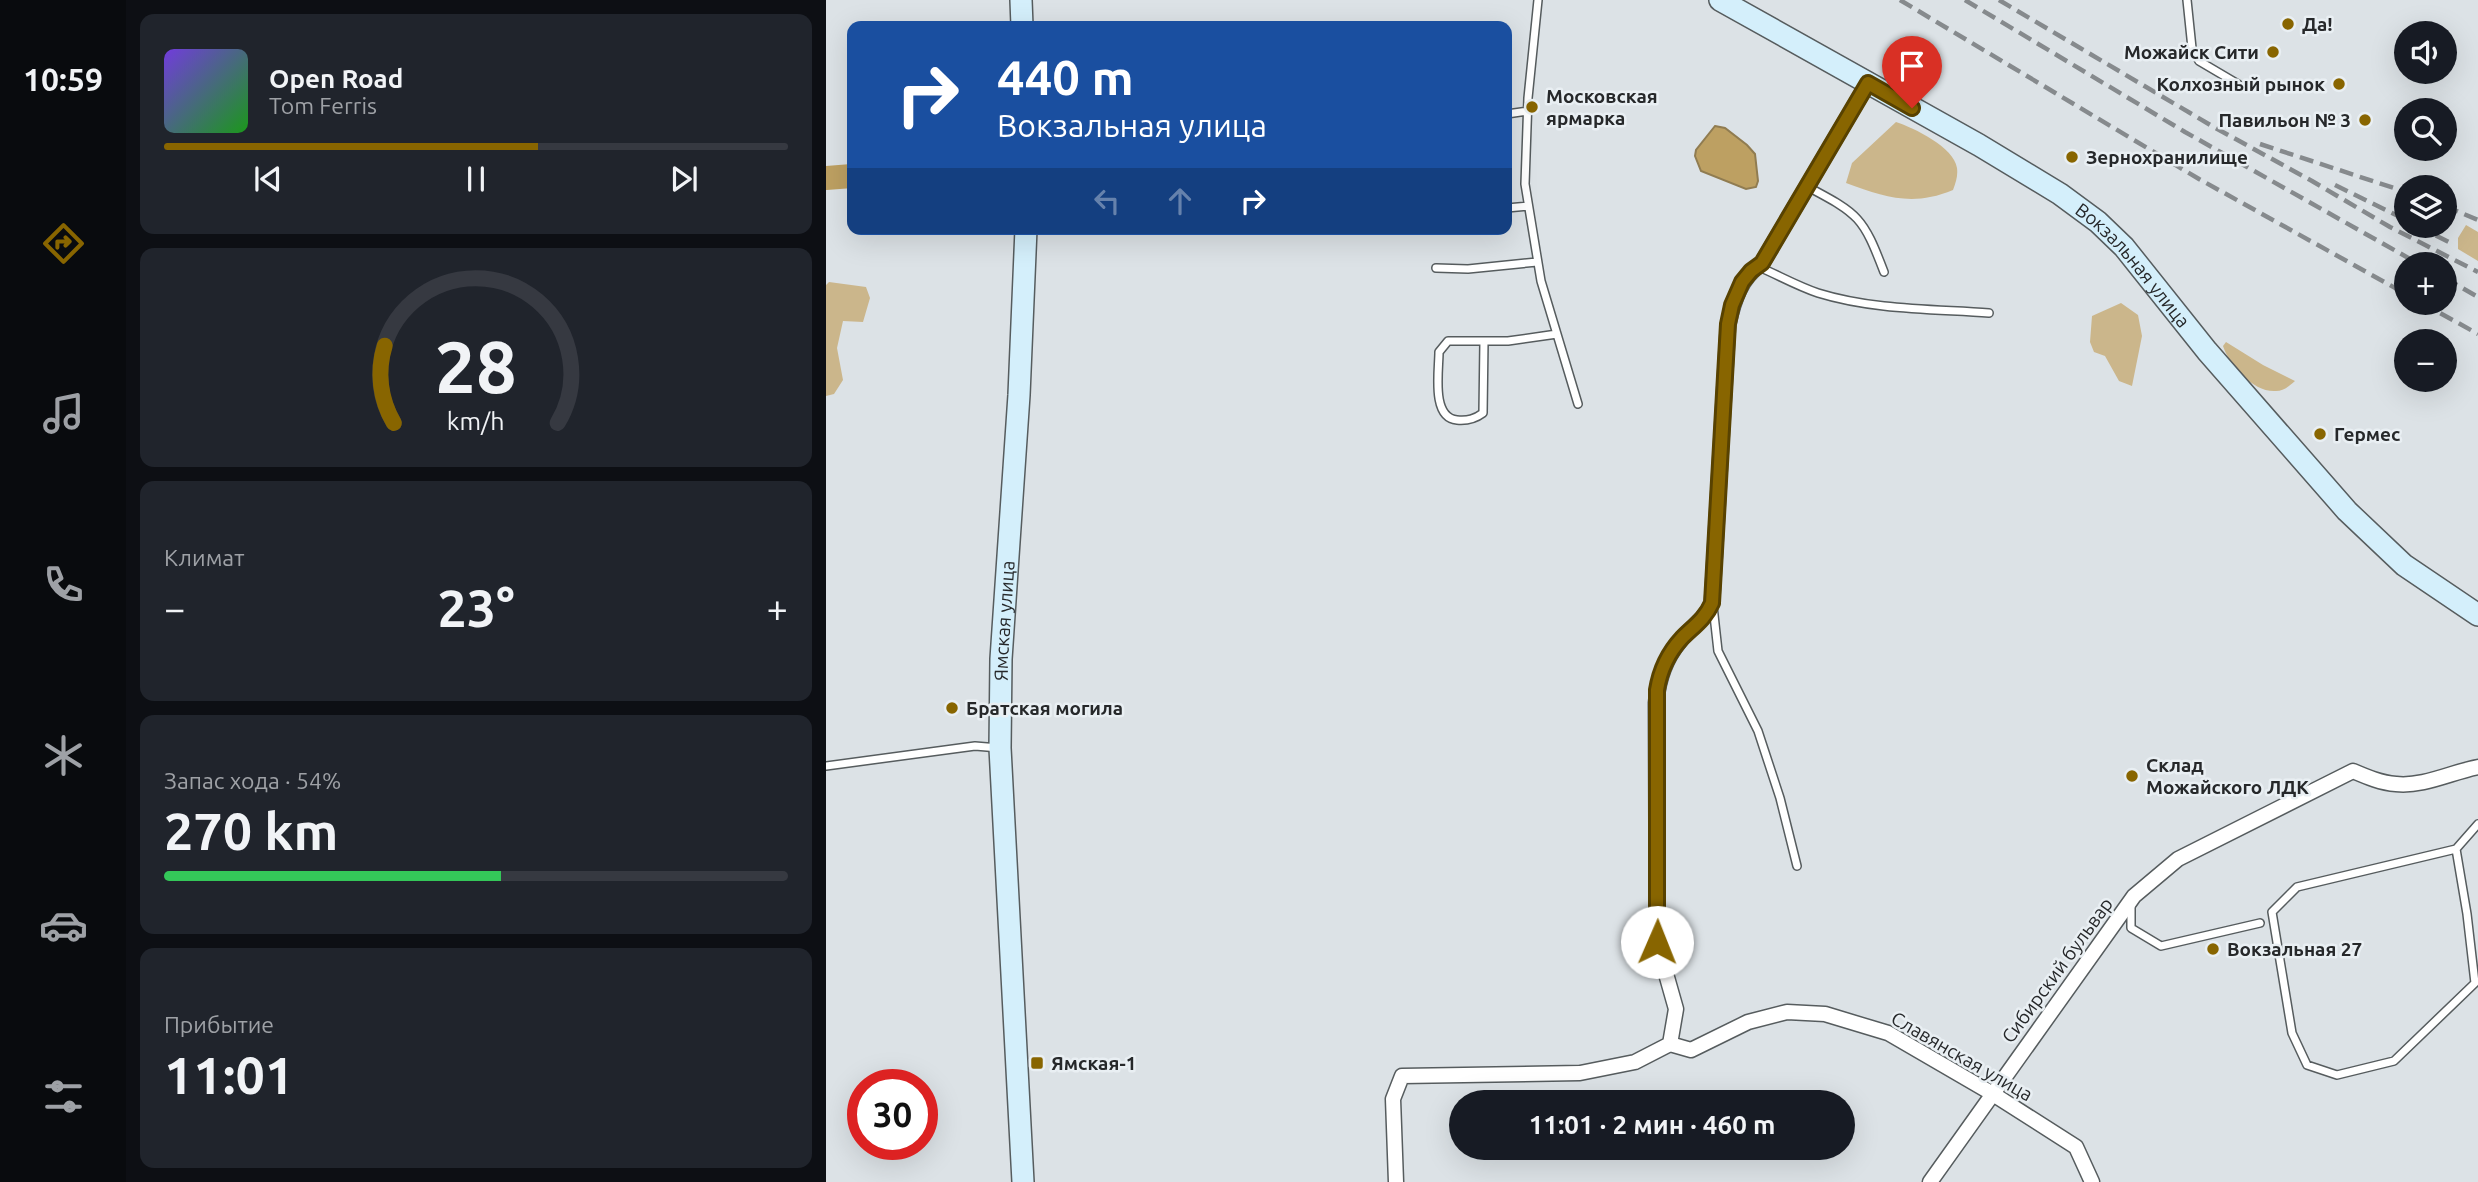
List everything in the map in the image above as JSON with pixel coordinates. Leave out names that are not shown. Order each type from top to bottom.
[{"type":"main road","points":[[1021,0],[1022,21]]},
{"type":"main road","name":"Вокзальная улица","points":[[1720,0],[2060,194],[2098,222],[2129,252],[2207,351],[2335,499],[2404,565],[2478,615]]},
{"type":"main road","name":"Ямская улица","points":[[1023,1182],[1000,748],[1001,659],[1027,235]]},
{"type":"street","points":[[1670,1044],[1676,1009],[1657,942],[1656,704],[1659,679],[1668,659],[1679,642],[1704,619],[1712,603],[1728,324],[1732,305],[1742,282],[1762,263],[1868,83]]},
{"type":"street","name":"Сибирский бульвар","points":[[1930,1182],[2130,901],[2178,859],[2353,771],[2374,780],[2398,785],[2478,767]]},
{"type":"street","name":"Славянская улица","points":[[1395,1182],[1393,1099],[1402,1076],[1580,1073],[1635,1062],[1670,1044],[1691,1050],[1748,1022],[1787,1012],[1825,1014],[1888,1033],[1993,1094],[2076,1147],[2092,1182]]},
{"type":"lane","points":[[1538,0],[1525,166],[1528,206],[1536,262],[1578,404]]},
{"type":"lane","points":[[2187,0],[2194,54],[2199,61],[2238,84]]},
{"type":"lane","points":[[1512,113],[1528,111]]},
{"type":"lane","points":[[1807,186],[1859,218],[1868,231],[1884,272]]},
{"type":"lane","points":[[1512,208],[1528,206]]},
{"type":"lane","points":[[1436,268],[1468,269],[1536,262]]},
{"type":"lane","points":[[1758,266],[1799,285],[1840,298],[1896,307],[1989,313]]},
{"type":"lane","points":[[1484,341],[1483,413],[1476,419],[1452,420],[1443,415],[1440,407],[1439,352],[1448,341],[1484,341],[1508,341],[1557,334]]},
{"type":"lane","points":[[1712,603],[1718,651],[1758,731],[1780,798],[1797,866]]},
{"type":"lane","points":[[826,766],[975,746],[1000,748]]},
{"type":"lane","points":[[2456,849],[2468,914],[2475,983],[2394,1060],[2337,1074],[2307,1065],[2292,1032],[2272,912],[2297,887],[2456,849],[2478,824]]},
{"type":"lane","points":[[2130,901],[2131,928],[2161,946],[2260,923]]},
{"type":"shaded area","points":[[1896,122],[1922,134],[1949,153],[1957,168],[1953,190],[1911,199],[1886,196],[1846,183],[1852,163]]},
{"type":"shaded area","points":[[1715,126],[1725,128],[1755,154],[1758,181],[1756,187],[1746,189],[1701,171],[1695,156],[1696,150]]},
{"type":"shaded area","points":[[2466,225],[2478,232],[2478,261],[2458,249],[2458,238]]},
{"type":"shaded area","points":[[829,282],[866,287],[870,298],[863,322],[843,321],[837,348],[843,380],[834,394],[826,396],[826,285]]},
{"type":"shaded area","points":[[2121,303],[2138,315],[2142,336],[2132,386],[2119,381],[2105,356],[2094,352],[2090,342],[2092,316]]},
{"type":"shaded area","points":[[2226,342],[2295,381],[2279,391],[2251,383],[2226,353],[2223,346]]},
{"type":"waterway","points":[[826,178],[847,176]]},
{"type":"railway","points":[[1900,0],[2199,179],[2394,287]]},
{"type":"railway","points":[[1965,0],[2185,132],[2398,252]]},
{"type":"railway","points":[[1999,0],[2212,126],[2390,227],[2478,272]]},
{"type":"railway","points":[[2260,144],[2394,188]]},
{"type":"railway","points":[[2335,185],[2394,214]]},
{"type":"railway","points":[[2457,211],[2478,220]]},
{"type":"railway","points":[[2441,238],[2449,242]]},
{"type":"railway","points":[[2457,285],[2478,297]]},
{"type":"railway","points":[[2444,315],[2478,334]]},
{"type":"place","name":"Да!","points":[[2288,24]]},
{"type":"place","name":"Можайск Сити","points":[[2273,52]]},
{"type":"place","name":"Колхозный рынок","points":[[2339,84]]},
{"type":"place","name":"Московская ярмарка","points":[[1532,107]]},
{"type":"place","name":"Павильон № 3","points":[[2365,120]]},
{"type":"place","name":"Зернохранилище","points":[[2072,157]]},
{"type":"place","name":"Гермес","points":[[2320,434]]},
{"type":"place","name":"Братская могила","points":[[952,708]]},
{"type":"place","name":"Склад Можайского ЛДК","points":[[2132,776]]},
{"type":"place","name":"Вокзальная 27","points":[[2213,949]]},
{"type":"place","name":"Ямская-1","points":[[1037,1063]]},
{"type":"route","points":[[1657,942],[1657,690],[1668,659],[1687,633],[1704,619],[1712,603],[1726,348],[1732,305],[1742,282],[1762,263],[1868,83],[1912,108]]}]
